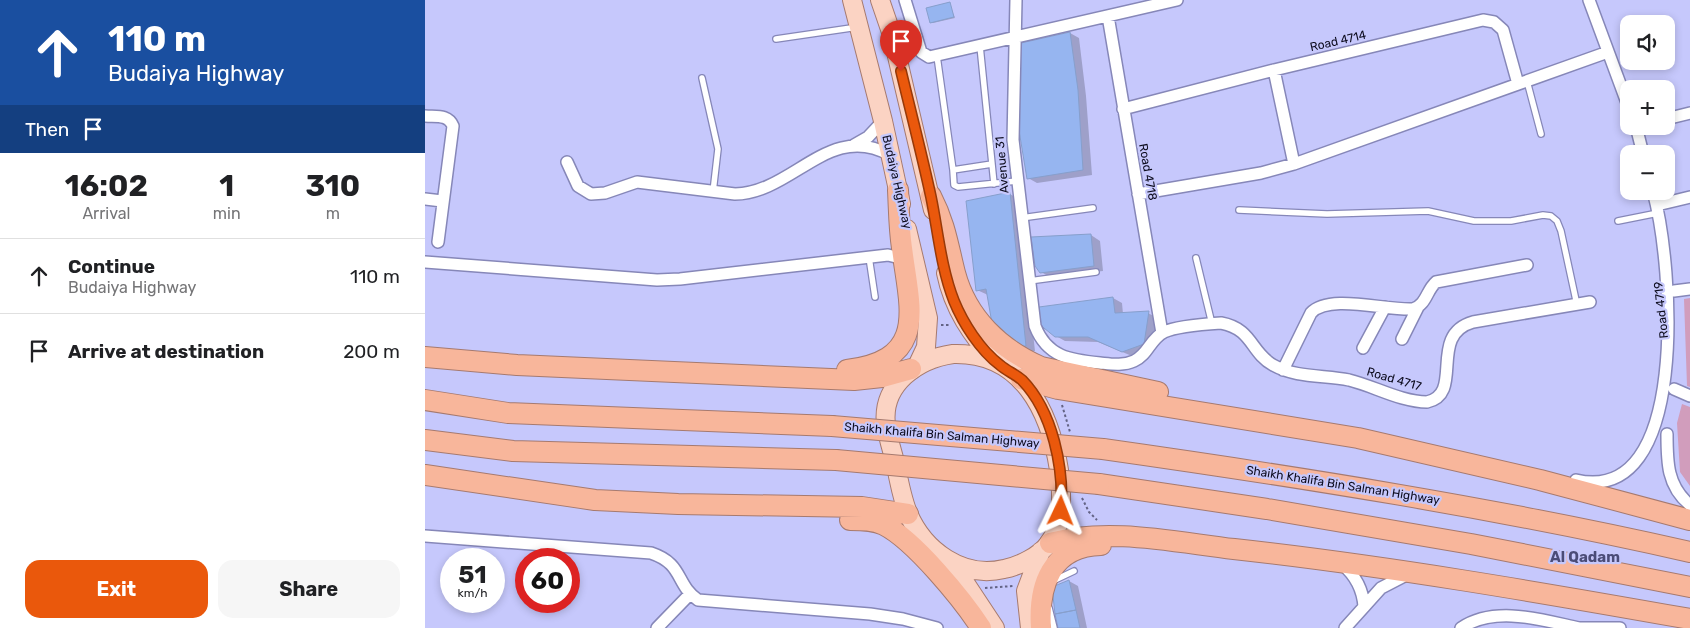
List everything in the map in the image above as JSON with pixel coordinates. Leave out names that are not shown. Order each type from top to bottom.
[{"type":"highway","points":[[767,377],[779,372],[863,368],[887,358],[903,340],[911,314],[898,254],[898,190]]},
{"type":"highway","points":[[931,196],[942,217],[955,275],[969,306],[988,332],[1013,353],[1041,367],[1198,400],[1227,410],[1240,418]]},
{"type":"highway","points":[[425,357],[517,365],[854,380],[882,377],[915,366]]},
{"type":"highway","points":[[1021,379],[1065,390],[1358,438],[1540,480],[1690,520]]},
{"type":"highway","name":"Shaikh Khalifa Bin Salman Highway","points":[[425,400],[507,413],[832,426],[1103,448],[1378,490],[1563,523],[1690,552]]},
{"type":"highway","points":[[425,440],[513,451],[836,460],[1099,484],[1267,509],[1471,544],[1690,587]]},
{"type":"highway","points":[[425,475],[595,500],[783,507],[862,507],[909,514]]},
{"type":"highway","points":[[783,507],[812,518],[871,521],[889,528],[909,543],[970,611],[981,628]]},
{"type":"highway","points":[[1045,547],[1068,538],[1097,535],[1168,541],[1333,560],[1521,588],[1690,619]]},
{"type":"highway","points":[[1041,628],[1039,604],[1042,589],[1053,569],[1069,554],[1083,548],[1097,546],[1140,546],[1168,541]]},
{"type":"main road","name":"Budaiya Highway","points":[[852,0],[883,121],[929,326],[926,347],[915,366]]},
{"type":"main road","points":[[880,0],[892,35],[931,196],[947,279],[954,302],[965,324],[999,365]]},
{"type":"main road","points":[[995,628],[952,563],[928,543],[909,514],[886,425],[886,411],[892,393],[915,366],[940,356],[962,354],[985,358],[1021,379],[1034,394],[1051,431],[1062,492],[1061,511],[1027,584],[1027,610],[1030,628]]},
{"type":"main road","points":[[952,563],[971,570],[991,571],[1017,565],[1045,547]]},
{"type":"street","points":[[905,0],[923,55],[929,57],[1108,16],[1132,5],[1177,0]]},
{"type":"street","name":"Avenue 31","points":[[1016,0],[1013,114],[1017,181],[1035,326],[1043,342],[1056,355],[1065,358],[1120,364],[1135,361],[1142,357],[1153,340],[1162,333]]},
{"type":"street","points":[[1589,0],[1620,84]]},
{"type":"street","name":"Road 4718","points":[[1108,16],[1162,333]]},
{"type":"street","name":"Road 4714","points":[[1123,109],[1274,70],[1483,20],[1494,22],[1503,30],[1522,83]]},
{"type":"street","points":[[892,35],[914,29]]},
{"type":"street","points":[[1138,194],[1230,179],[1294,164],[1608,52]]},
{"type":"street","points":[[1274,70],[1294,164]]},
{"type":"street","points":[[1675,117],[1690,113]]},
{"type":"street","points":[[425,116],[446,117],[451,120],[453,126],[438,242]]},
{"type":"street","points":[[567,162],[578,186],[591,194],[605,193],[637,182],[735,194],[758,192],[825,153],[852,146],[868,137],[883,121]]},
{"type":"street","points":[[852,146],[871,147],[890,155]]},
{"type":"street","points":[[1658,209],[1690,198]]},
{"type":"street","points":[[425,199],[442,201]]},
{"type":"street","name":"Road 4719","points":[[1656,200],[1674,291],[1678,348],[1673,404]]},
{"type":"street","points":[[425,262],[657,280],[898,254]]},
{"type":"street","points":[[1402,339],[1418,307],[1425,301],[1431,287],[1436,282],[1527,265]]},
{"type":"street","points":[[1674,291],[1690,289]]},
{"type":"street","name":"Road 4717","points":[[1162,333],[1212,324],[1230,325],[1247,334],[1265,359],[1283,370],[1350,380],[1419,401],[1431,401],[1440,396],[1445,387],[1449,344],[1455,332],[1460,328],[1473,322],[1590,302]]},
{"type":"street","points":[[1283,370],[1311,313],[1318,307],[1333,304],[1409,309],[1418,307]]},
{"type":"street","points":[[1363,348],[1385,307]]},
{"type":"street","points":[[1674,389],[1690,396]]},
{"type":"street","points":[[1540,480],[1606,484],[1631,476],[1652,457],[1668,423],[1668,471],[1677,492],[1690,505]]},
{"type":"street","points":[[425,536],[651,553],[663,557],[673,564],[690,594],[698,600],[870,614],[904,624],[937,628]]},
{"type":"street","points":[[1333,560],[1342,565],[1356,579],[1363,597],[1364,607]]},
{"type":"street","points":[[1345,628],[1381,588],[1403,576],[1415,573]]},
{"type":"street","points":[[657,628],[690,594]]},
{"type":"street","points":[[1461,628],[1481,618],[1496,615],[1579,628],[1620,628]]},
{"type":"lane","points":[[776,39],[860,27]]},
{"type":"lane","points":[[980,46],[994,184]]},
{"type":"lane","points":[[937,56],[955,185],[957,188],[1017,181]]},
{"type":"lane","points":[[702,78],[719,149],[713,192]]},
{"type":"lane","points":[[1522,83],[1541,134]]},
{"type":"lane","points":[[953,170],[992,164]]},
{"type":"lane","points":[[1021,218],[1093,208]]},
{"type":"lane","points":[[1618,221],[1658,209]]},
{"type":"lane","points":[[1239,210],[1327,214],[1428,211],[1474,221],[1511,221],[1543,215],[1551,216],[1557,221],[1561,231],[1577,304]]},
{"type":"lane","points":[[869,257],[875,297]]},
{"type":"lane","points":[[1196,258],[1212,324]]},
{"type":"lane","points":[[1029,281],[1096,272]]},
{"type":"lane","points":[[1054,628],[1047,587],[1060,577],[1074,571]]},
{"type":"path","points":[[929,326],[965,324]]},
{"type":"path","points":[[970,589],[1027,584]]},
{"type":"shaded area","points":[[1690,298],[1690,387],[1687,386],[1684,299]]},
{"type":"shaded area","points":[[1682,404],[1690,407],[1690,486],[1680,472],[1677,423]]},
{"type":"building","points":[[950,2],[954,17],[930,23],[926,8]]},
{"type":"building","points":[[1070,32],[1078,90],[1083,170],[1027,179],[1016,112],[1021,43]]},
{"type":"building","points":[[1010,192],[1026,346],[1013,347],[993,329],[986,289],[976,291],[966,201]]},
{"type":"building","points":[[1091,234],[1094,266],[1040,273],[1035,266],[1031,237]]},
{"type":"building","points":[[1113,297],[1115,313],[1149,311],[1144,344],[1122,352],[1088,337],[1055,337],[1039,324],[1039,307]]},
{"type":"building","points":[[1069,580],[1076,610],[1055,614],[1052,587]]},
{"type":"building","points":[[1076,610],[1080,628],[1058,628],[1055,614]]},
{"type":"district","name":"Al Qadam","points":[[1585,557]]},
{"type":"route","points":[[901,71],[931,196],[947,279],[954,302],[965,324],[975,338],[999,365],[1021,379],[1034,394],[1042,408],[1051,431],[1058,465],[1062,492],[1061,511]]}]
